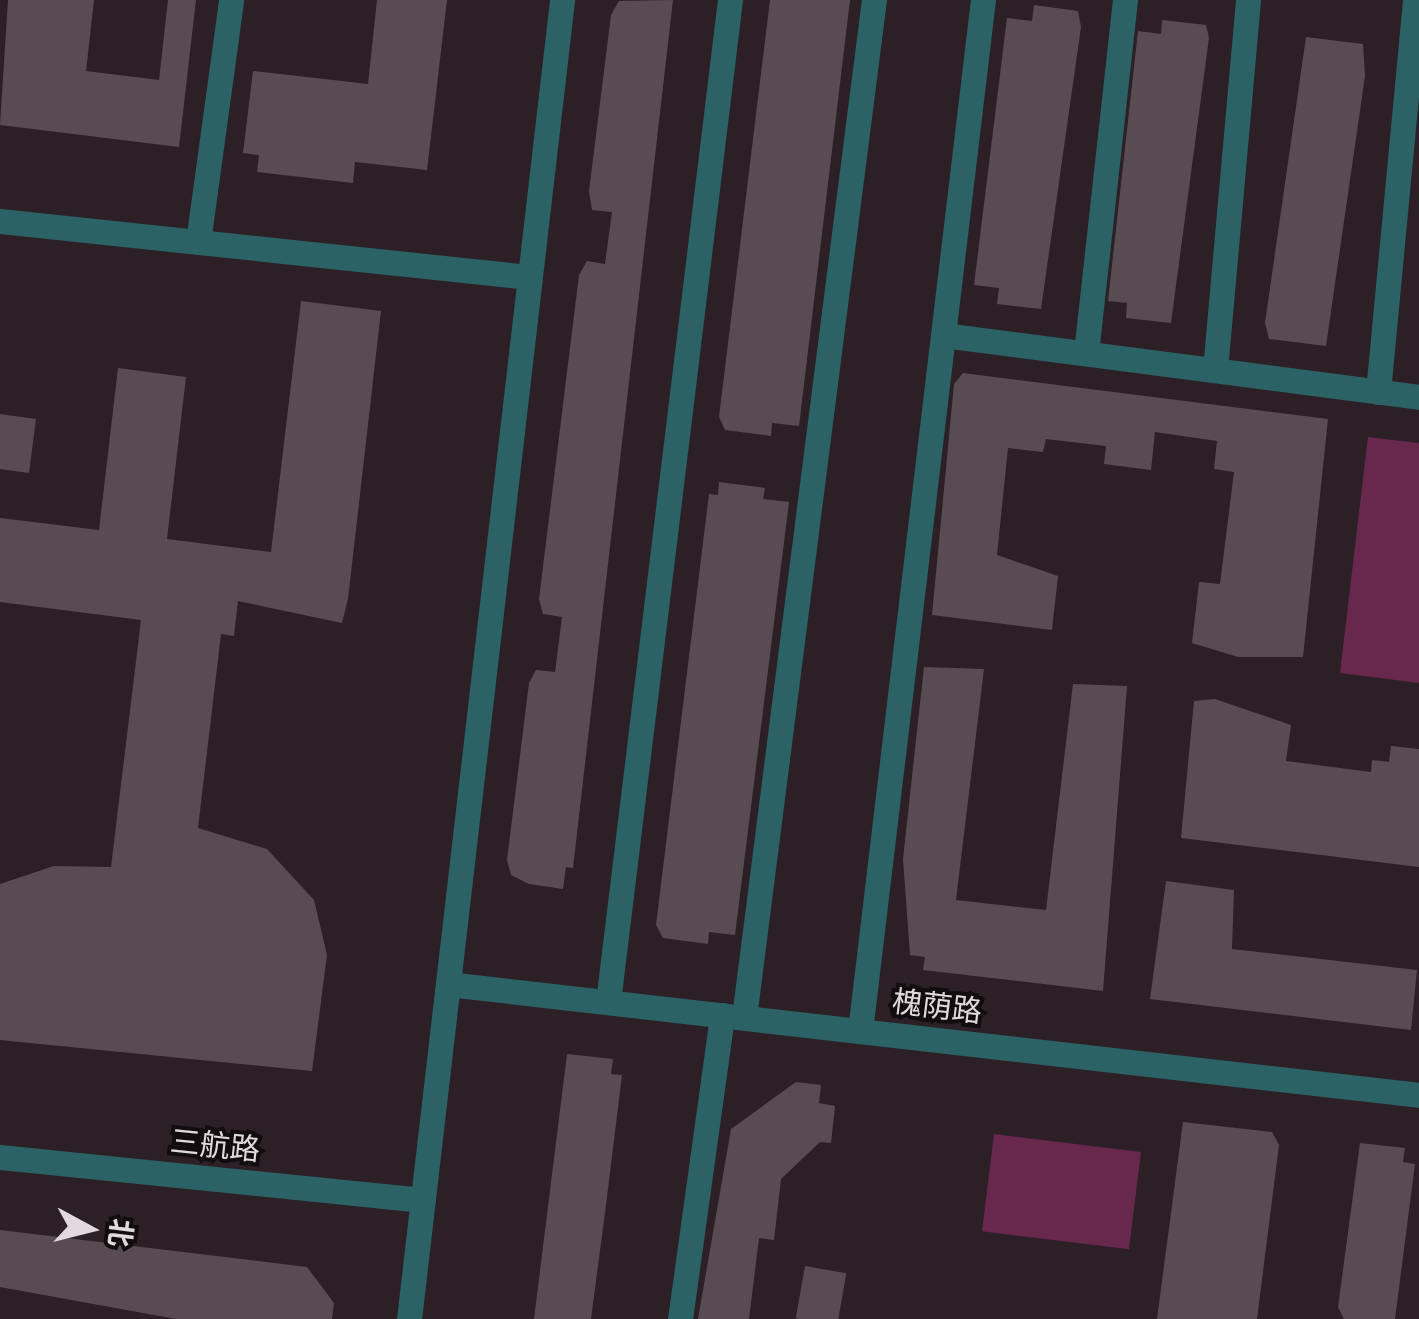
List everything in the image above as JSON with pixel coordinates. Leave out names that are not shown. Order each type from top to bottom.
[{"type":"street","points":[[198,242],[230,0]]},
{"type":"street","points":[[409,1319],[562,0]]},
{"type":"street","points":[[608,1002],[730,0]]},
{"type":"street","points":[[680,1319],[733,1016],[874,0]]},
{"type":"street","points":[[860,1031],[983,0]]},
{"type":"street","points":[[1086,354],[1125,0]]},
{"type":"street","points":[[1214,370],[1248,0]]},
{"type":"street","points":[[1378,392],[1415,0]]},
{"type":"street","points":[[0,221],[530,277]]},
{"type":"street","points":[[944,335],[1419,397]]},
{"type":"street","name":"槐荫路","points":[[448,984],[1419,1095]]},
{"type":"street","name":"三航路","points":[[0,1157],[423,1200]]},
{"type":"shaded area","points":[[1368,437],[1419,443],[1419,683],[1340,673]]},
{"type":"shaded area","points":[[994,1134],[1141,1152],[1129,1249],[982,1231]]},
{"type":"building","points":[[8,0],[94,0],[86,71],[159,80],[168,0],[196,0],[179,147],[0,125]]},
{"type":"building","points":[[377,0],[447,0],[427,170],[355,162],[353,183],[257,172],[259,155],[243,153],[253,71],[368,84]]},
{"type":"building","points":[[673,0],[573,868],[566,867],[563,889],[529,884],[511,875],[507,860],[529,683],[536,670],[555,672],[562,617],[543,614],[539,599],[579,275],[587,261],[605,264],[612,212],[592,210],[589,191],[611,15],[619,1]]},
{"type":"building","points":[[770,0],[850,0],[799,426],[772,423],[771,436],[725,430],[719,417]]},
{"type":"building","points":[[1034,5],[1078,11],[1081,27],[1041,309],[997,304],[999,288],[974,285],[1007,18],[1032,21]]},
{"type":"building","points":[[1162,20],[1206,25],[1209,38],[1171,323],[1126,318],[1127,303],[1108,301],[1138,31],[1161,34]]},
{"type":"building","points":[[1306,37],[1363,44],[1365,76],[1326,346],[1269,339],[1265,323]]},
{"type":"building","points":[[301,301],[381,311],[348,599],[342,623],[238,601],[234,636],[221,634],[198,828],[267,849],[314,900],[327,955],[312,1071],[0,1040],[0,884],[54,866],[111,867],[141,620],[0,602],[0,518],[99,530],[118,368],[186,377],[167,539],[271,552]]},
{"type":"building","points":[[963,373],[1328,419],[1303,657],[1238,657],[1192,643],[1199,582],[1220,584],[1234,472],[1214,469],[1217,441],[1155,432],[1151,470],[1104,464],[1106,446],[1046,439],[1043,452],[1008,448],[997,555],[1058,576],[1052,630],[932,615],[954,384]]},
{"type":"building","points":[[0,414],[36,419],[29,473],[0,469]]},
{"type":"building","points":[[719,482],[765,488],[763,499],[789,502],[735,935],[709,932],[708,944],[663,938],[656,925],[709,494],[718,495]]},
{"type":"building","points":[[924,667],[984,669],[956,900],[1046,910],[1073,684],[1127,686],[1103,991],[923,970],[925,957],[910,955],[903,859]]},
{"type":"building","points":[[1215,699],[1291,725],[1286,761],[1371,772],[1372,760],[1389,762],[1391,746],[1419,749],[1419,867],[1181,838],[1194,701]]},
{"type":"building","points":[[1166,881],[1234,890],[1232,949],[1417,970],[1411,1030],[1150,999]]},
{"type":"building","points":[[567,1054],[613,1059],[611,1074],[622,1075],[606,1205],[591,1319],[534,1319]]},
{"type":"building","points":[[796,1082],[821,1085],[819,1103],[835,1106],[831,1143],[820,1142],[781,1179],[774,1240],[759,1238],[749,1319],[698,1319],[731,1129]]},
{"type":"building","points":[[1183,1122],[1272,1132],[1279,1145],[1257,1319],[1157,1319]]},
{"type":"building","points":[[1360,1143],[1405,1148],[1403,1162],[1415,1164],[1395,1319],[1344,1319],[1338,1307]]},
{"type":"building","points":[[0,1230],[307,1267],[334,1303],[332,1319],[176,1319],[0,1287]]},
{"type":"building","points":[[805,1266],[846,1273],[838,1319],[796,1318]]}]
